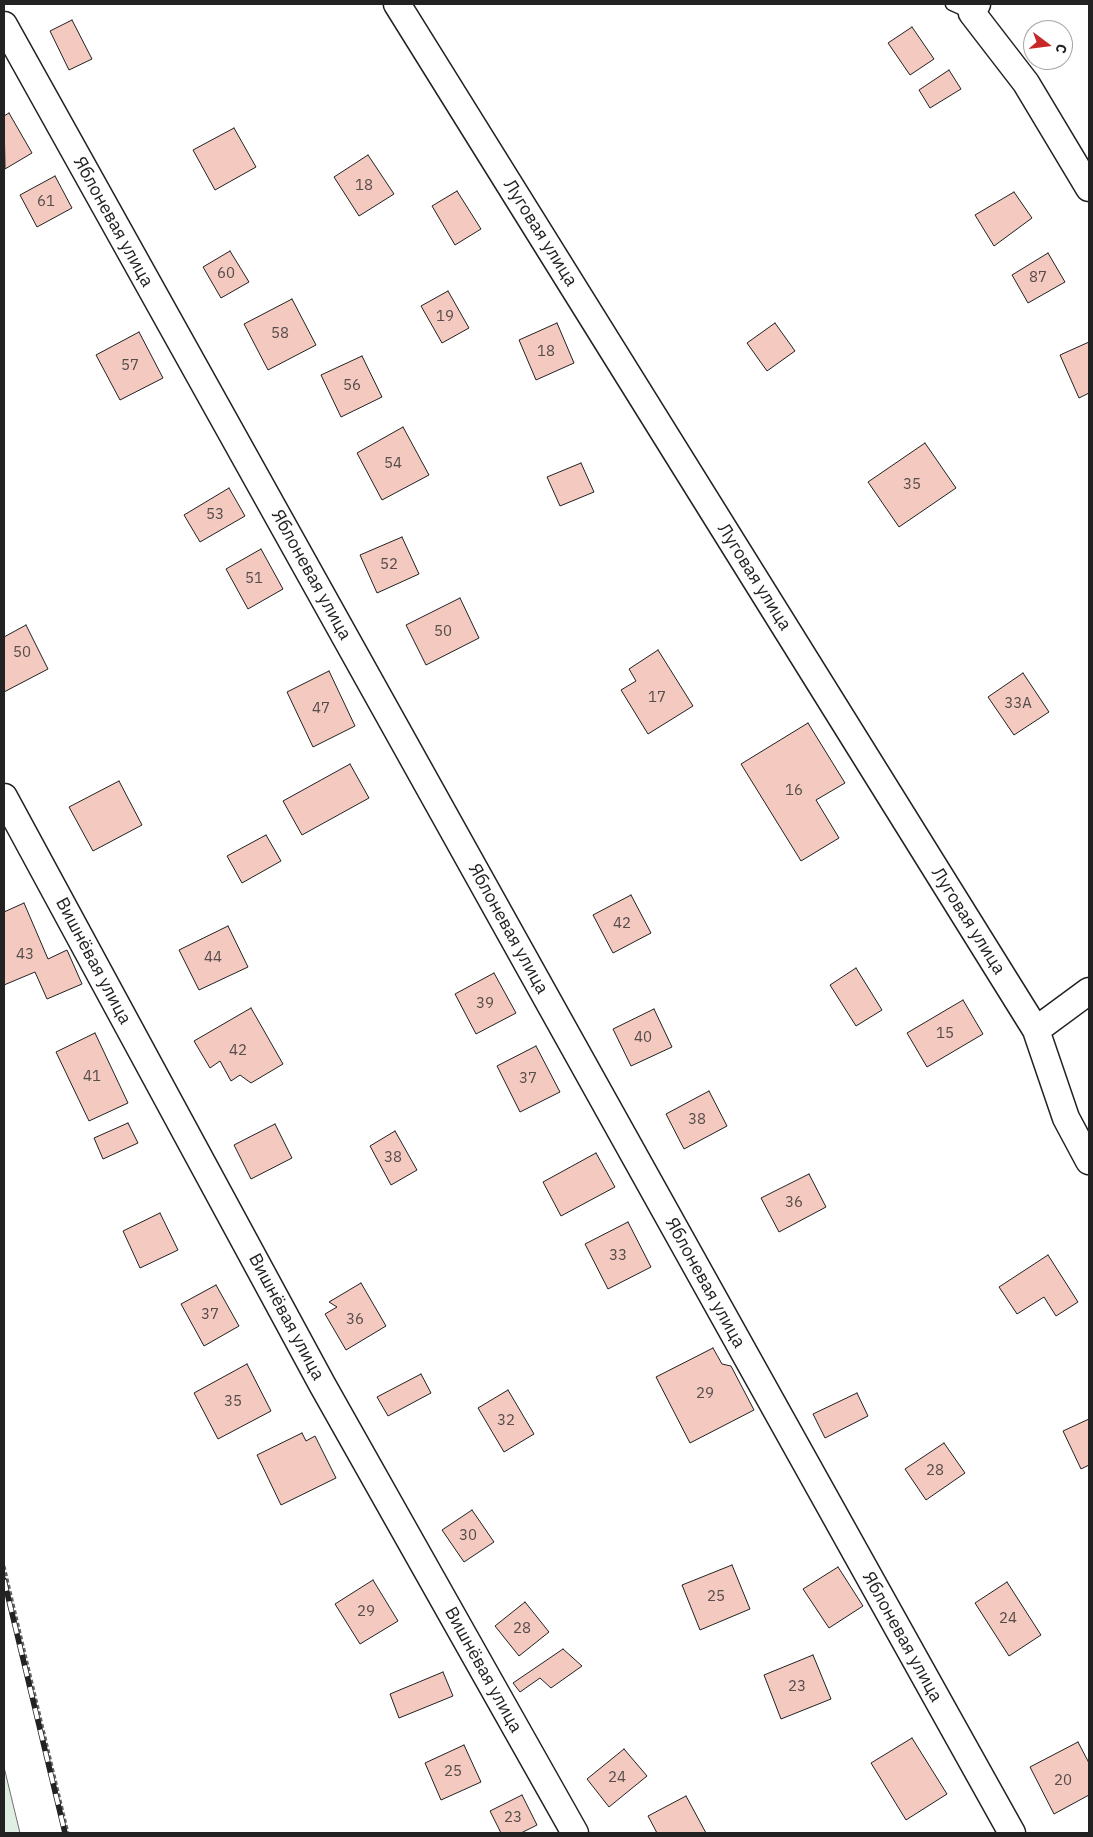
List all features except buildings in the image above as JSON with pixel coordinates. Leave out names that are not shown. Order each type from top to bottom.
[{"type":"street","name":"Луговая улица","points":[[397,4],[1036,1030],[1066,1118],[1089,1161]]},
{"type":"street","points":[[967,7],[1026,83],[1089,188]]},
{"type":"street","name":"Яблоневая улица","points":[[4,25],[1012,1833]]},
{"type":"street","name":"Вишнёвая улица","points":[[4,797],[318,1377],[575,1833]]},
{"type":"street","points":[[1036,1030],[1089,991]]},
{"type":"path","points":[[4,1566],[68,1833]]},
{"type":"green space","points":[[4,1767],[20,1833],[4,1833]]},
{"type":"railway","points":[[4,1580],[65,1833]]}]
